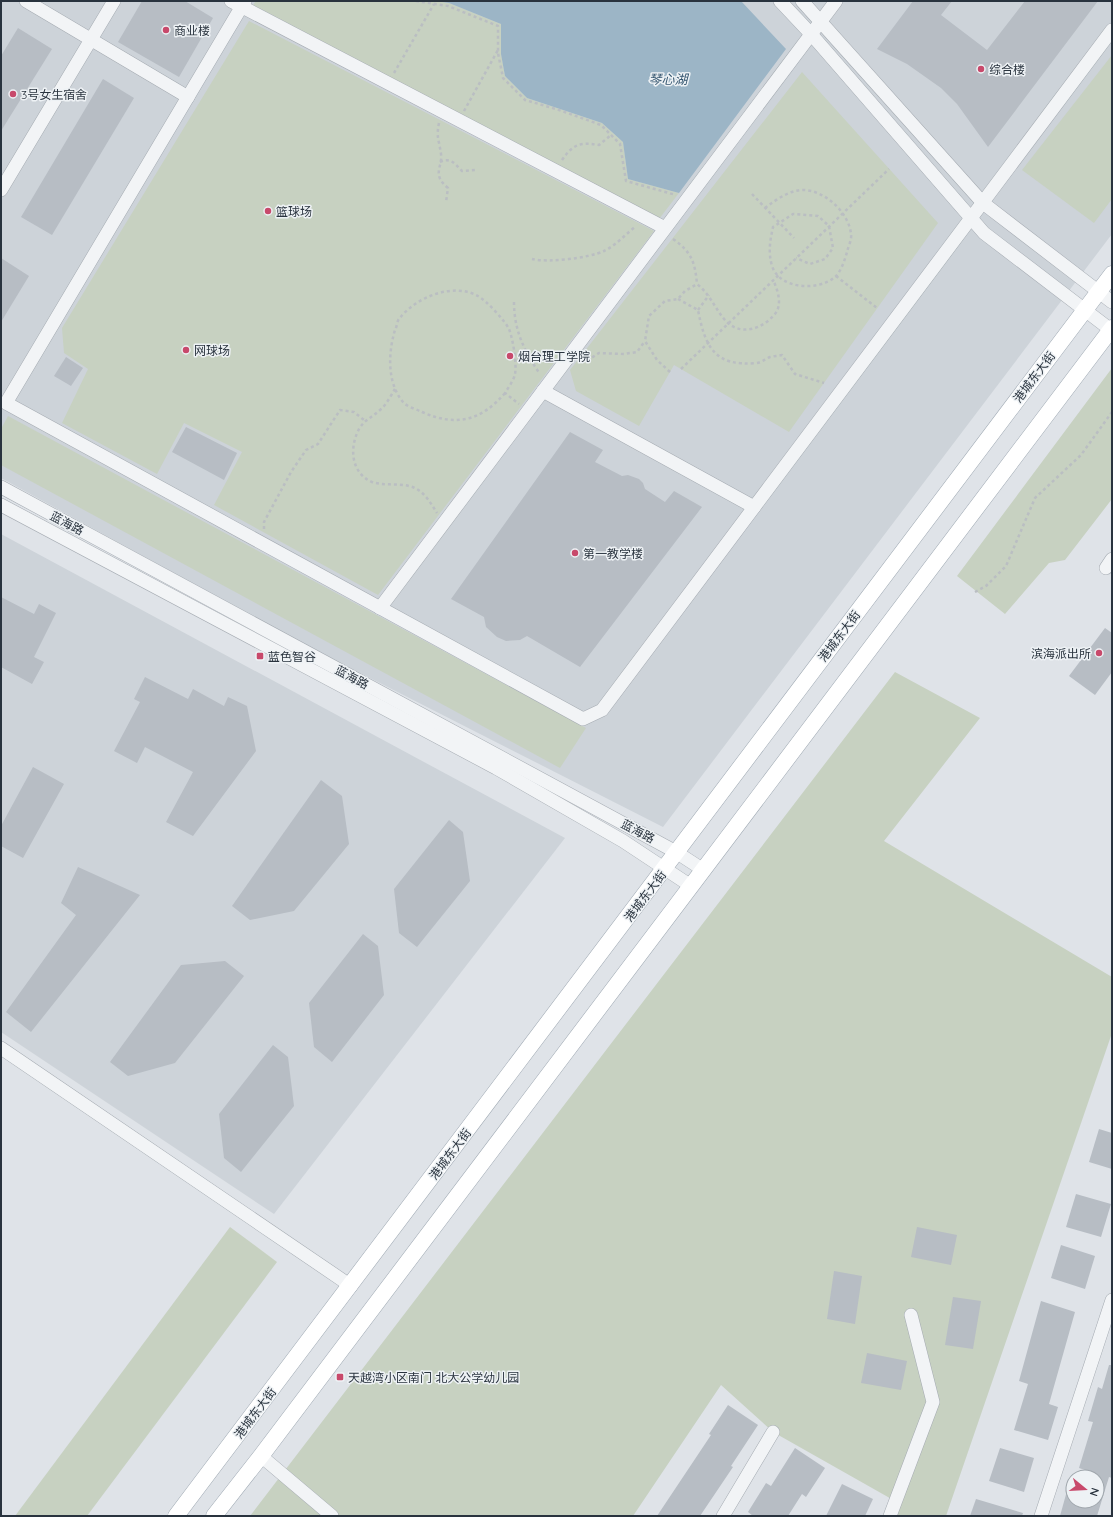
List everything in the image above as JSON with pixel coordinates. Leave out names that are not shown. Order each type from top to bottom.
[{"type":"main road","name":"港城东大街","points":[[176,1516],[1112,274]]},
{"type":"main road","points":[[214,1516],[261,1456],[691,886],[702,869],[754,804],[1111,329]]},
{"type":"street","points":[[26,1],[188,97]]},
{"type":"street","points":[[1,190],[114,1]]},
{"type":"street","points":[[780,1],[811,34],[984,233],[1111,329]]},
{"type":"street","points":[[802,1],[983,203],[1112,302]]},
{"type":"street","points":[[380,608],[543,391],[669,234],[836,1]]},
{"type":"street","points":[[669,234],[555,171],[240,3],[188,97],[4,406],[583,719],[602,710],[1112,30]]},
{"type":"street","points":[[543,391],[754,507]]},
{"type":"street","name":"蓝海路","points":[[1,487],[676,852],[702,869]]},
{"type":"street","name":"蓝海路","points":[[1,504],[496,768],[623,841],[664,870],[691,886]]},
{"type":"street","points":[[1,1048],[350,1286]]},
{"type":"street","points":[[1040,1516],[1112,1300]]},
{"type":"street","points":[[890,1516],[933,1402],[911,1315]]},
{"type":"street","points":[[723,1516],[773,1432]]},
{"type":"street","points":[[261,1456],[332,1516]]},
{"type":"path","points":[[416,1],[448,6],[498,26],[498,50],[503,78],[525,100],[601,125],[620,144],[626,181],[677,195]]},
{"type":"path","points":[[388,83],[434,4]]},
{"type":"path","points":[[459,120],[498,50]]},
{"type":"path","points":[[440,120],[436,137],[441,155],[438,168],[442,183],[448,188],[446,202]]},
{"type":"path","points":[[555,171],[570,148],[585,143],[600,145],[611,135]]},
{"type":"path","points":[[440,162],[452,160],[462,172],[476,170]]},
{"type":"path","points":[[681,369],[889,169]]},
{"type":"path","points":[[765,208],[781,196],[803,190],[826,197],[843,212],[851,235],[845,259],[836,276],[818,286],[799,286],[782,279],[773,267],[768,246],[773,227],[792,214],[818,216],[829,226],[833,248],[825,259],[810,264],[796,258]]},
{"type":"path","points":[[752,194],[794,238]]},
{"type":"path","points":[[532,259],[542,261],[571,258],[605,251],[639,223]]},
{"type":"path","points":[[669,234],[683,246],[695,264],[697,284],[709,295],[728,323],[747,330],[759,328],[768,322],[776,313],[779,302],[778,290],[773,280]]},
{"type":"path","points":[[836,276],[877,308]]},
{"type":"path","points":[[678,299],[685,291],[697,284]]},
{"type":"path","points":[[458,291],[478,296],[497,313],[509,330],[514,354],[515,375],[505,393],[492,408],[474,417],[455,421],[428,414],[404,404],[395,389],[390,347],[399,319],[420,301],[436,293],[458,291]]},
{"type":"path","points":[[698,310],[709,295]]},
{"type":"path","points":[[577,361],[588,360],[599,352],[624,354],[637,352],[645,341],[649,316],[666,301],[678,299],[698,310],[707,343],[718,356],[736,363],[758,363],[771,356],[782,355],[795,374],[824,383]]},
{"type":"path","points":[[514,302],[514,317],[518,334],[527,356],[543,378]]},
{"type":"path","points":[[645,341],[657,360],[670,372]]},
{"type":"path","points":[[395,389],[382,409],[364,420],[358,431],[351,451],[359,471],[372,481],[390,485],[410,486],[425,495],[439,515]]},
{"type":"path","points":[[505,393],[521,406]]},
{"type":"path","points":[[263,532],[264,522],[291,472],[306,450],[318,444],[340,410],[354,412],[364,420]]},
{"type":"path","points":[[975,592],[986,586],[1006,566],[1035,498],[1081,455],[1112,412]]},
{"type":"shaded area","name":"烟台理工学院","points":[[1,1],[1112,1],[1112,234],[663,827],[309,647],[1,478]]},
{"type":"shaded area","points":[[1,534],[565,838],[274,1214],[1,1032]]},
{"type":"green space","points":[[256,1],[436,1],[449,3],[501,24],[501,54],[505,76],[527,98],[602,123],[623,142],[628,179],[679,193],[659,219],[253,5]]},
{"type":"green space","points":[[249,21],[654,231],[378,595],[214,505],[242,452],[184,423],[157,474],[62,423],[88,369],[64,353],[62,328]]},
{"type":"green space","points":[[1112,55],[1112,199],[1094,223],[1022,170]]},
{"type":"green space","points":[[802,72],[938,223],[789,432],[674,365],[639,426],[576,391],[570,370]]},
{"type":"green space","points":[[1112,368],[1112,499],[1065,560],[1049,563],[1005,614],[957,576]]},
{"type":"green space","points":[[8,416],[586,728],[560,768],[1,465],[1,429]]},
{"type":"green space","points":[[895,672],[980,718],[884,841],[1112,977],[1112,1033],[946,1516],[890,1516],[895,1501],[773,1432],[721,1385],[633,1516],[250,1516]]},
{"type":"green space","points":[[230,1227],[277,1262],[87,1516],[15,1516]]},
{"type":"water","name":"琴心湖","points":[[436,1],[741,1],[786,49],[679,193],[628,179],[623,142],[602,123],[527,98],[505,76],[501,54],[501,24],[449,3]]},
{"type":"building","name":"商业楼","points":[[142,1],[185,1],[213,18],[179,77],[118,42]]},
{"type":"building","name":"综合楼","points":[[913,1],[952,1],[941,15],[987,50],[1025,1],[1098,1],[988,147],[957,104],[941,88],[907,64],[877,49]]},
{"type":"building","name":"3号女生宿舍","points":[[18,28],[52,49],[1,131],[1,56]]},
{"type":"building","points":[[103,79],[134,98],[52,235],[21,217]]},
{"type":"building","points":[[1,258],[29,276],[1,322]]},
{"type":"building","points":[[66,357],[83,368],[71,386],[54,376]]},
{"type":"building","points":[[186,427],[237,453],[224,480],[172,452]]},
{"type":"building","name":"第一教学楼","points":[[570,432],[603,450],[595,462],[622,476],[628,475],[639,479],[643,483],[645,489],[665,502],[674,491],[702,507],[580,667],[527,636],[520,640],[506,641],[497,637],[486,627],[484,617],[451,599]]},
{"type":"building","points":[[1,597],[34,614],[39,604],[56,613],[34,657],[44,662],[32,684],[1,667]]},
{"type":"building","name":"滨海派出所","points":[[1105,628],[1112,633],[1112,672],[1095,695],[1069,676]]},
{"type":"building","points":[[145,677],[188,699],[193,689],[224,706],[228,697],[247,706],[256,751],[193,836],[166,822],[193,772],[145,747],[137,763],[114,751],[140,702],[134,699]]},
{"type":"building","points":[[33,767],[64,784],[23,858],[1,846],[1,826]]},
{"type":"building","points":[[321,780],[342,796],[349,844],[294,911],[250,920],[232,906]]},
{"type":"building","points":[[449,820],[463,832],[470,881],[417,947],[399,933],[394,889]]},
{"type":"building","points":[[78,867],[140,895],[31,1032],[6,1012],[76,915],[61,903]]},
{"type":"building","points":[[363,934],[378,946],[384,995],[332,1062],[314,1047],[309,1003]]},
{"type":"building","points":[[225,961],[244,976],[175,1063],[128,1076],[110,1062],[181,965]]},
{"type":"building","points":[[273,1045],[288,1057],[294,1106],[241,1172],[224,1158],[219,1114]]},
{"type":"building","points":[[1099,1129],[1112,1133],[1112,1169],[1089,1162]]},
{"type":"building","points":[[1076,1194],[1111,1204],[1101,1237],[1066,1227]]},
{"type":"building","points":[[917,1227],[957,1235],[951,1265],[911,1257]]},
{"type":"building","points":[[1061,1245],[1095,1256],[1085,1289],[1051,1278]]},
{"type":"building","points":[[834,1271],[862,1276],[855,1324],[827,1319]]},
{"type":"building","points":[[953,1297],[981,1301],[973,1349],[945,1345]]},
{"type":"building","points":[[1041,1301],[1075,1312],[1049,1404],[1058,1407],[1048,1440],[1014,1430],[1028,1384],[1019,1381]]},
{"type":"building","points":[[867,1353],[907,1361],[901,1390],[861,1383]]},
{"type":"building","points":[[1109,1365],[1112,1365],[1112,1478],[1109,1477],[1105,1490],[1105,1469],[1079,1468],[1093,1422],[1088,1421],[1098,1387],[1102,1389]]},
{"type":"building","points":[[728,1405],[758,1425],[731,1466],[733,1467],[700,1516],[657,1516],[711,1435],[709,1434]]},
{"type":"building","points":[[795,1448],[825,1468],[806,1497],[802,1494],[788,1516],[753,1516],[748,1512],[766,1483],[771,1486]]},
{"type":"building","points":[[1000,1448],[1034,1458],[1024,1492],[989,1481]]},
{"type":"building","points":[[842,1484],[873,1499],[865,1516],[826,1516]]},
{"type":"building","points":[[1065,1498],[1065,1509],[1099,1509],[1097,1516],[1060,1516]]},
{"type":"building","points":[[976,1499],[1023,1513],[1022,1516],[970,1516]]},
{"type":"place","name":"商业楼","points":[[166,30]]},
{"type":"place","name":"综合楼","points":[[981,69]]},
{"type":"place","name":"3号女生宿舍","points":[[13,94]]},
{"type":"place","name":"篮球场","points":[[268,211]]},
{"type":"place","name":"网球场","points":[[186,350]]},
{"type":"place","name":"烟台理工学院","points":[[510,356]]},
{"type":"place","name":"第一教学楼","points":[[575,553]]},
{"type":"place","name":"滨海派出所","points":[[1099,653]]},
{"type":"place","name":"蓝色智谷","points":[[260,656]]},
{"type":"place","name":"天越湾小区南门 北大公学幼儿园","points":[[340,1377]]}]
